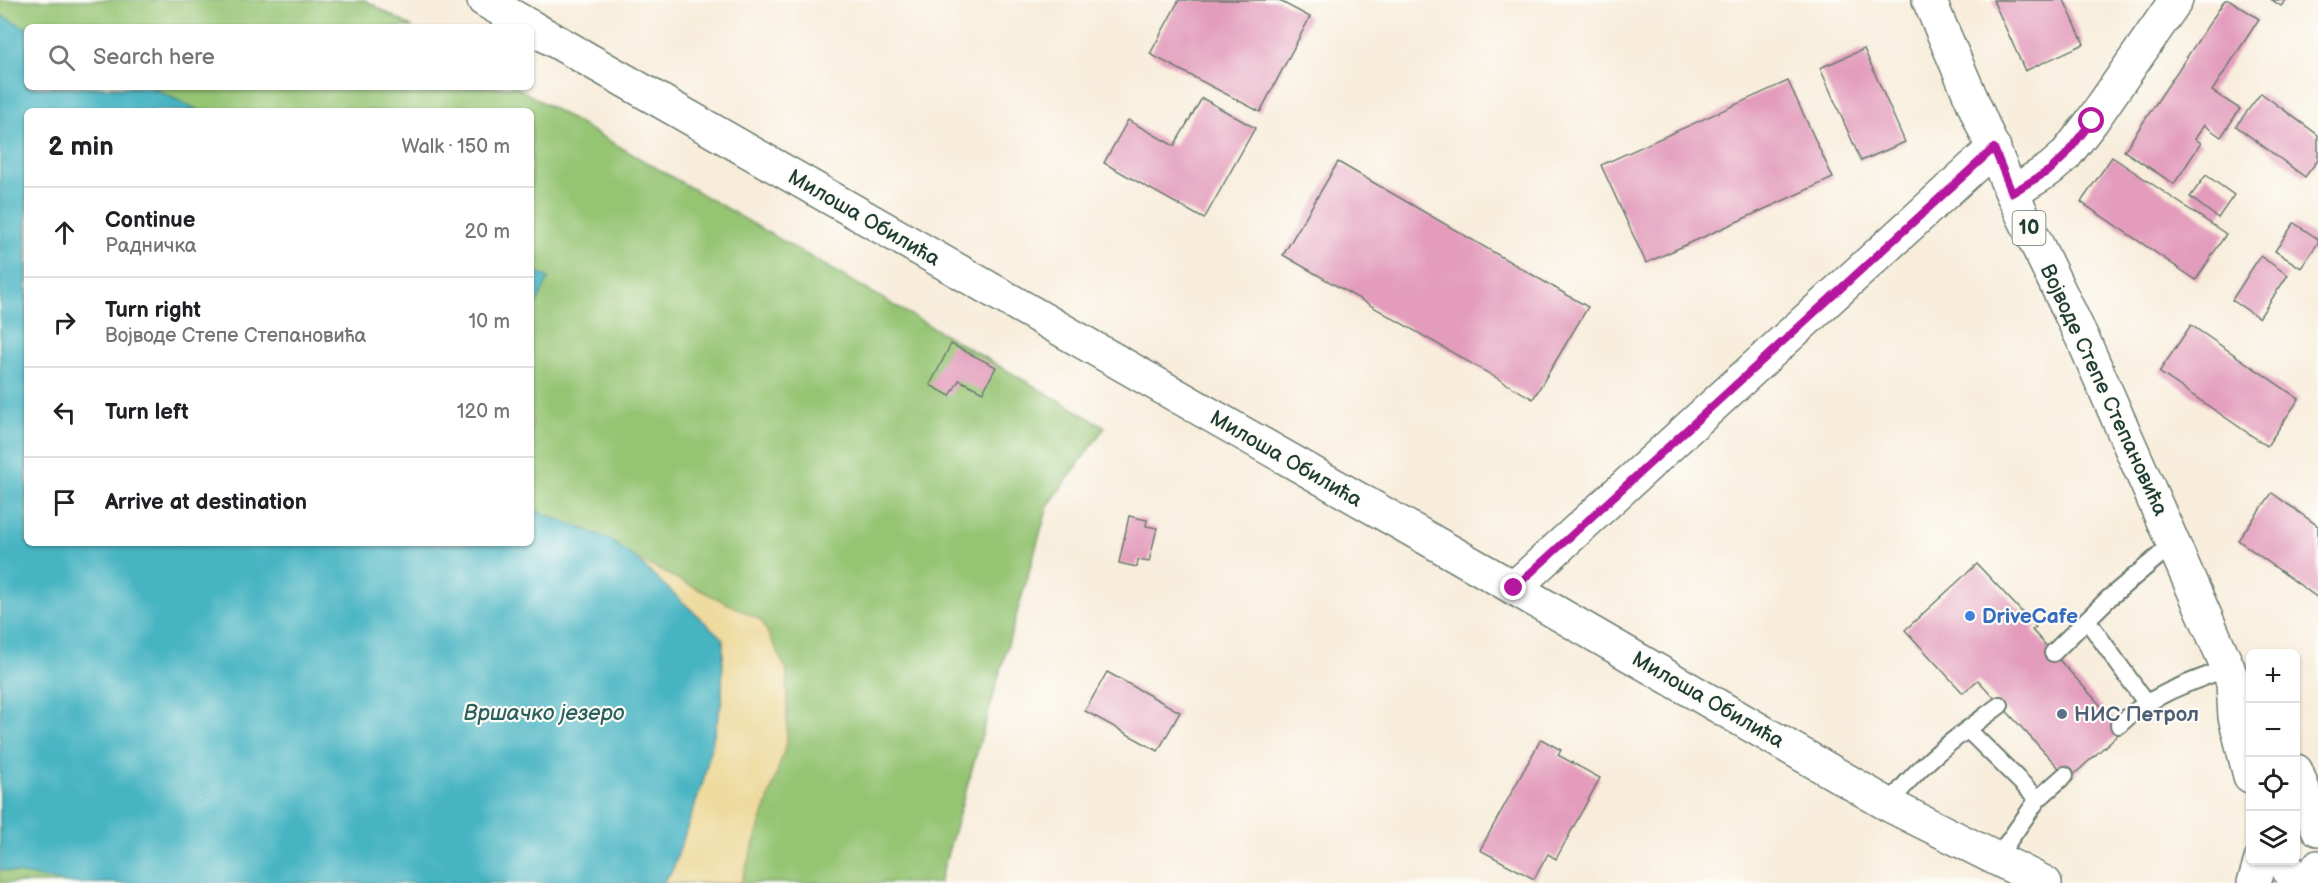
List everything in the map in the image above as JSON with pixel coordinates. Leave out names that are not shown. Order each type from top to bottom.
[{"type":"street","name":"Милоша Обилића","points":[[484,0],[526,24]]},
{"type":"street","name":"Војводе Степе Степановића","points":[[1929,0],[2012,193],[2086,346],[2237,682],[2235,717],[2246,760]]},
{"type":"street","points":[[2012,193],[2050,170],[2065,156],[2176,0]]},
{"type":"street","name":"Милоша Обилића","points":[[534,29],[1514,588],[1889,805],[2045,883]]},
{"type":"street","points":[[1514,588],[1994,148]]},
{"type":"street","points":[[2300,784],[2318,829]]},
{"type":"street","points":[[2300,849],[2308,851],[2318,848]]},
{"type":"street","points":[[2254,883],[2260,865]]},
{"type":"street","points":[[2286,865],[2295,883]]},
{"type":"street","points":[[2313,883],[2318,867]]},
{"type":"lane","points":[[2053,653],[2109,598],[2174,543]]},
{"type":"lane","points":[[2087,620],[2147,704]]},
{"type":"lane","points":[[2119,724],[2147,704],[2188,682],[2237,682]]},
{"type":"lane","points":[[1889,805],[1918,770],[2000,705]]},
{"type":"lane","points":[[1968,730],[2038,799]]},
{"type":"lane","points":[[1996,859],[2038,799],[2065,775]]},
{"type":"green space","points":[[0,0],[365,0],[407,24],[24,24],[24,90],[521,90],[1105,427],[1048,506],[939,883],[0,883]]},
{"type":"sand","points":[[635,558],[761,620],[787,671],[787,742],[741,883],[662,883],[672,871],[703,782],[722,700],[723,640]]},
{"type":"water","name":"Вршачко језеро","points":[[0,15],[24,27],[24,90],[156,90],[194,108],[24,108],[24,546],[534,546],[534,510],[607,538],[635,558],[723,639],[722,700],[703,782],[672,871],[662,883],[69,883],[0,870]]},
{"type":"water","points":[[534,270],[549,278],[534,309]]},
{"type":"building","points":[[1179,0],[1278,0],[1310,17],[1260,112],[1150,54]]},
{"type":"building","points":[[1993,0],[2064,0],[2084,44],[2025,71]]},
{"type":"building","points":[[2225,0],[2230,0],[2259,19],[2212,91],[2240,109],[2221,137],[2204,125],[2195,139],[2201,143],[2174,184],[2124,151]]},
{"type":"building","points":[[2272,0],[2286,0],[2281,6]]},
{"type":"building","points":[[1864,49],[1905,142],[1861,161],[1820,68]]},
{"type":"building","points":[[1788,81],[1833,178],[1646,263],[1601,165]]},
{"type":"building","points":[[2261,93],[2318,135],[2318,160],[2305,177],[2236,126]]},
{"type":"building","points":[[1202,98],[1255,128],[1204,219],[1104,163],[1128,120],[1174,146]]},
{"type":"building","points":[[2112,157],[2226,234],[2196,280],[2081,202]]},
{"type":"building","points":[[1338,162],[1588,307],[1533,399],[1283,255]]},
{"type":"building","points":[[2206,175],[2234,195],[2218,218],[2190,197]]},
{"type":"building","points":[[2294,223],[2318,239],[2318,243],[2301,268],[2275,251]]},
{"type":"building","points":[[2260,256],[2288,275],[2259,318],[2232,300]]},
{"type":"building","points":[[2191,325],[2299,399],[2267,446],[2159,372]]},
{"type":"building","points":[[951,344],[996,367],[983,392],[959,380],[950,396],[930,385]]},
{"type":"building","points":[[2272,493],[2318,526],[2318,598],[2238,540]]},
{"type":"building","points":[[1129,516],[1147,520],[1146,526],[1157,528],[1149,562],[1138,560],[1137,567],[1119,563]]},
{"type":"building","points":[[1977,564],[2036,627],[2032,630],[2123,730],[2069,779],[1978,680],[1963,693],[1905,630]]},
{"type":"building","points":[[1107,672],[1180,712],[1158,751],[1085,711]]},
{"type":"building","points":[[1541,739],[1561,750],[1558,755],[1600,778],[1556,859],[1548,854],[1534,879],[1480,850]]},
{"type":"place","name":"DriveCafe","points":[[1970,616]]},
{"type":"place","name":"НИС Петрол","points":[[2062,714]]},
{"type":"route","points":[[1514,588],[1994,148],[2012,193],[2050,170],[2065,156],[2092,121]]}]
